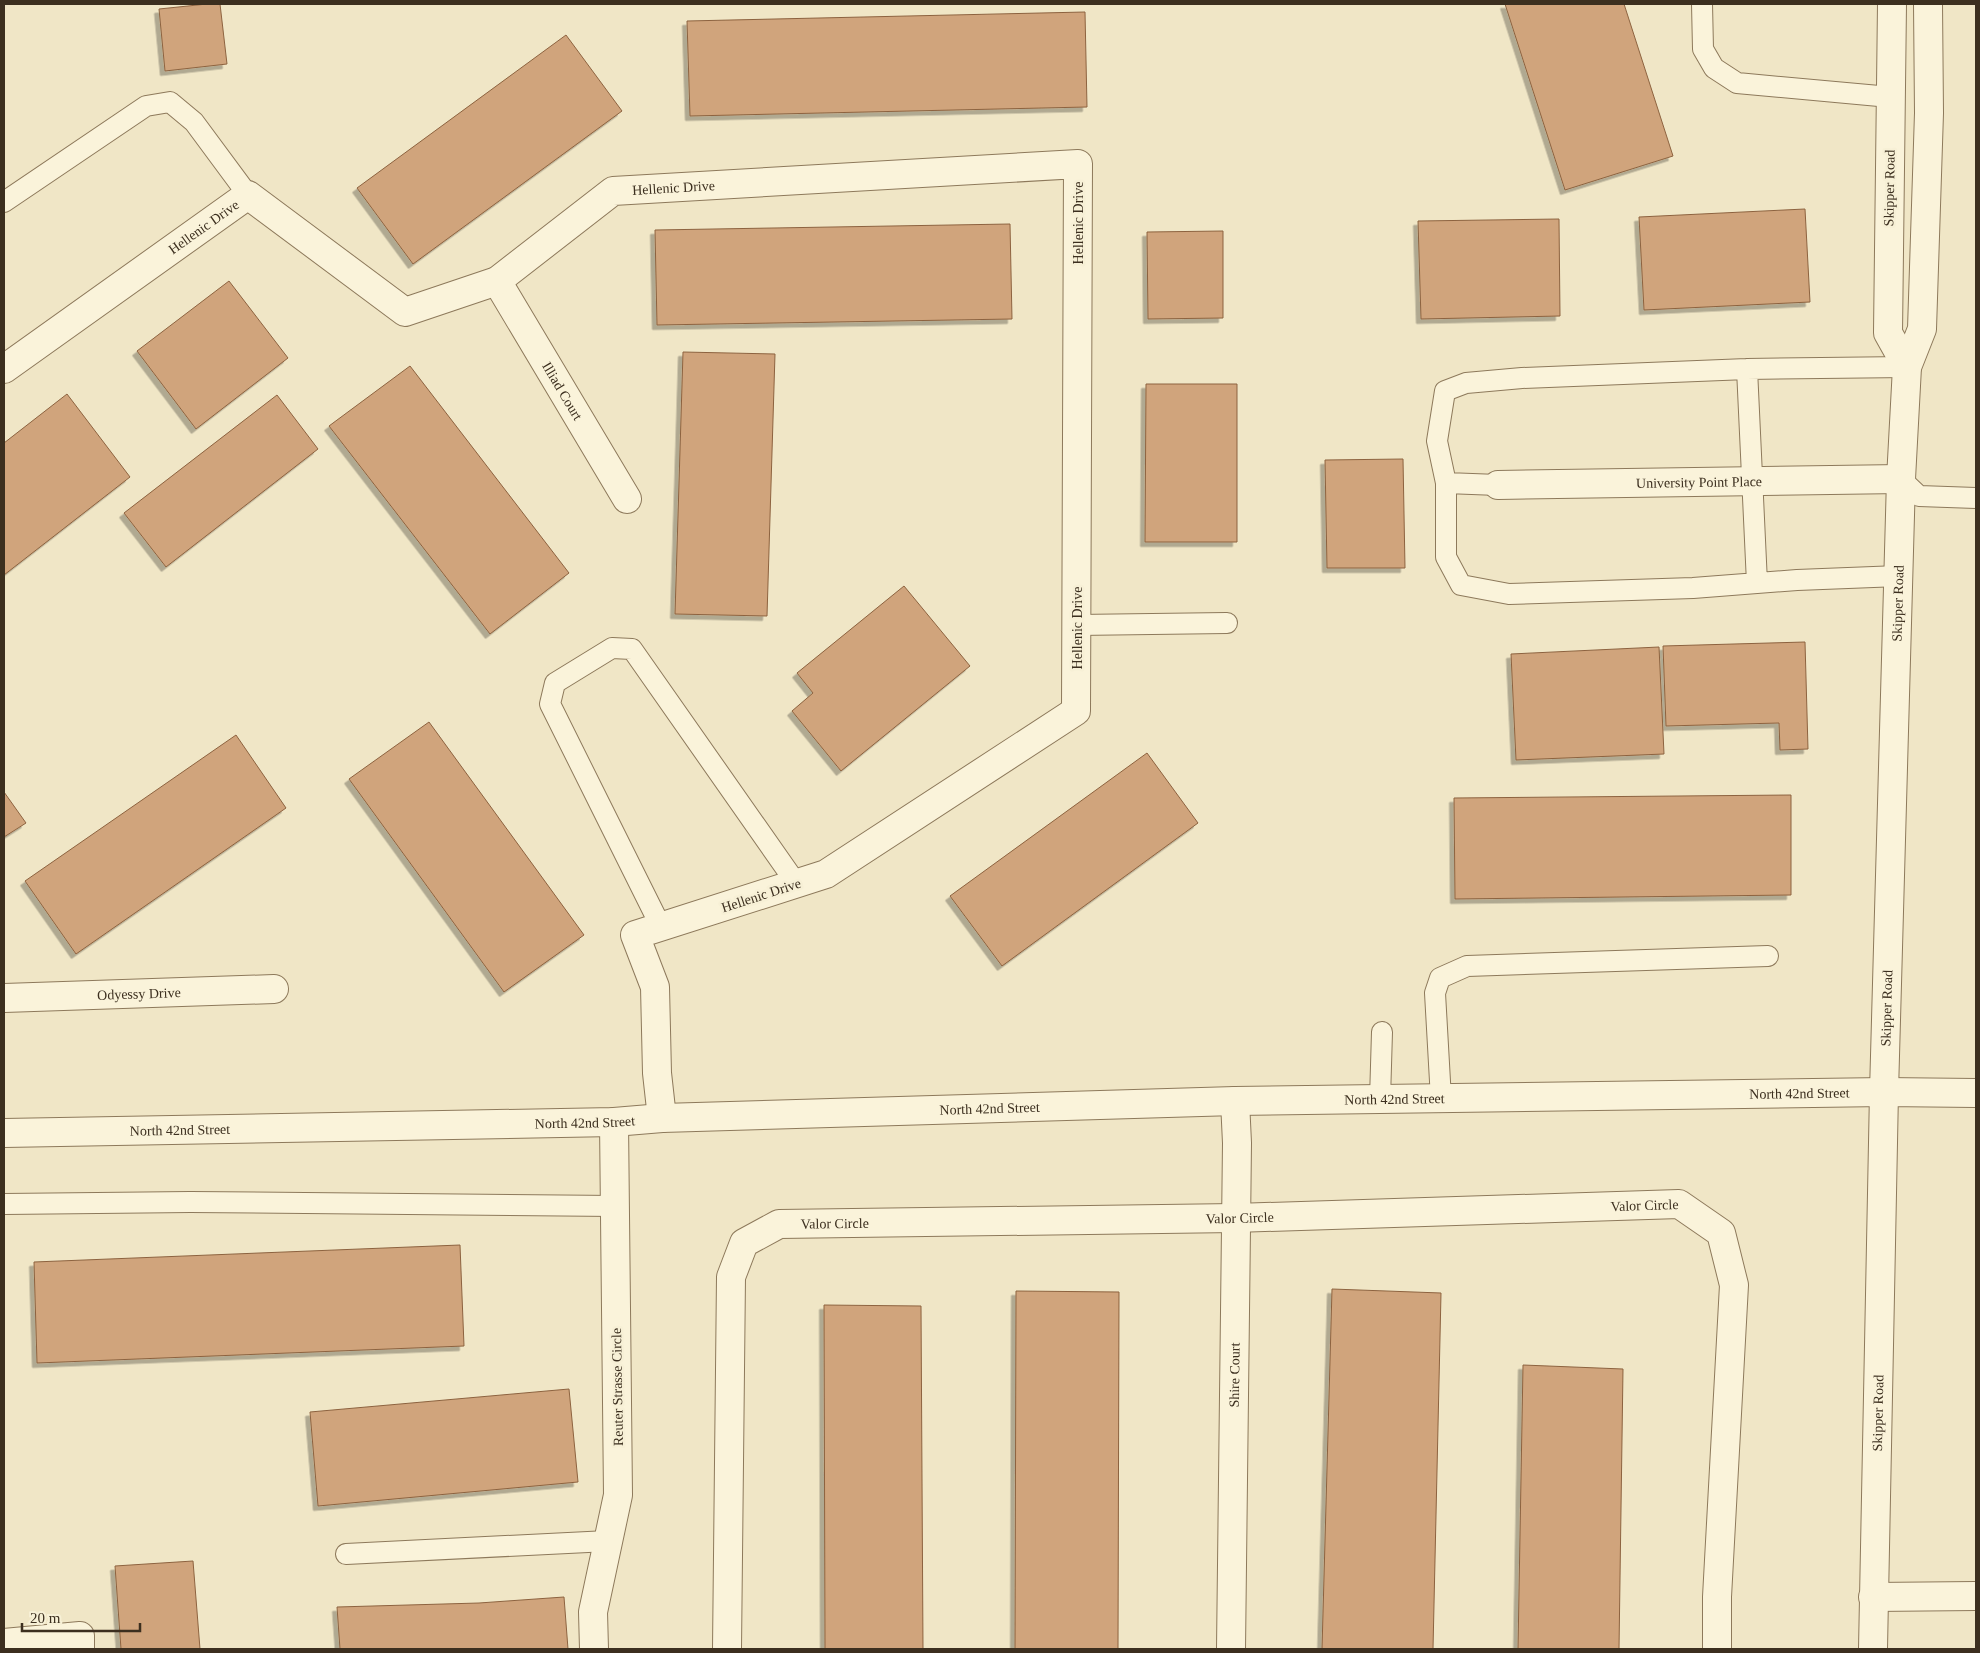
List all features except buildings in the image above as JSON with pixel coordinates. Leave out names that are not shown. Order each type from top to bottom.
[{"type":"street","name":"Skipper Road","points":[[1892,4],[1888,333],[1906,367]]},
{"type":"street","name":"Skipper Road","points":[[1873,1649],[1884,1092],[1901,480],[1906,367],[1922,329],[1928,113],[1928,4]]},
{"type":"street","name":"Hellenic Drive","points":[[4,369],[248,195],[405,312],[497,282],[613,191],[1078,164],[1076,711],[826,874],[634,935],[655,987],[657,1073],[662,1118]]},
{"type":"street","name":"Illiad Court","points":[[497,282],[627,499]]},
{"type":"street","name":"University Point Place","points":[[1498,485],[1901,480]]},
{"type":"street","name":"Odyessy Drive","points":[[4,998],[274,989]]},
{"type":"street","name":"North 42nd Street","points":[[4,1133],[614,1122],[662,1118],[1235,1101],[1884,1092],[1976,1093]]},
{"type":"street","name":"Shire Court","points":[[1231,1649],[1235,1101]]},
{"type":"street","name":"Reuter Strasse Circle","points":[[594,1649],[593,1612],[618,1495],[614,1122]]},
{"type":"street","name":"Valor Circle","points":[[728,1649],[731,1277],[744,1243],[779,1224],[1235,1218],[1679,1204],[1721,1233],[1734,1285],[1717,1597],[1717,1649]]},
{"type":"street","points":[[1873,1597],[1976,1596]]},
{"type":"street","points":[[4,1643],[80,1636],[80,1649]]},
{"type":"lane","points":[[1702,4],[1703,50],[1714,68],[1737,84],[1890,96]]},
{"type":"lane","points":[[4,202],[146,106],[170,102],[194,122],[248,195]]},
{"type":"lane","points":[[1899,576],[1693,588],[1509,594],[1462,585],[1446,557],[1446,483],[1437,441],[1445,391],[1466,383],[1522,378],[1747,369],[1906,367]]},
{"type":"lane","points":[[1747,369],[1757,583]]},
{"type":"lane","points":[[1901,480],[1919,496],[1976,498]]},
{"type":"lane","points":[[1446,483],[1498,485]]},
{"type":"lane","points":[[1077,625],[1227,623]]},
{"type":"lane","points":[[661,927],[550,704],[555,682],[612,648],[632,649],[796,883]]},
{"type":"lane","points":[[1441,1099],[1436,993],[1440,978],[1467,966],[1768,956]]},
{"type":"lane","points":[[1380,1099],[1382,1032]]},
{"type":"lane","points":[[4,1204],[190,1202],[615,1206]]},
{"type":"lane","points":[[346,1554],[608,1541]]}]
